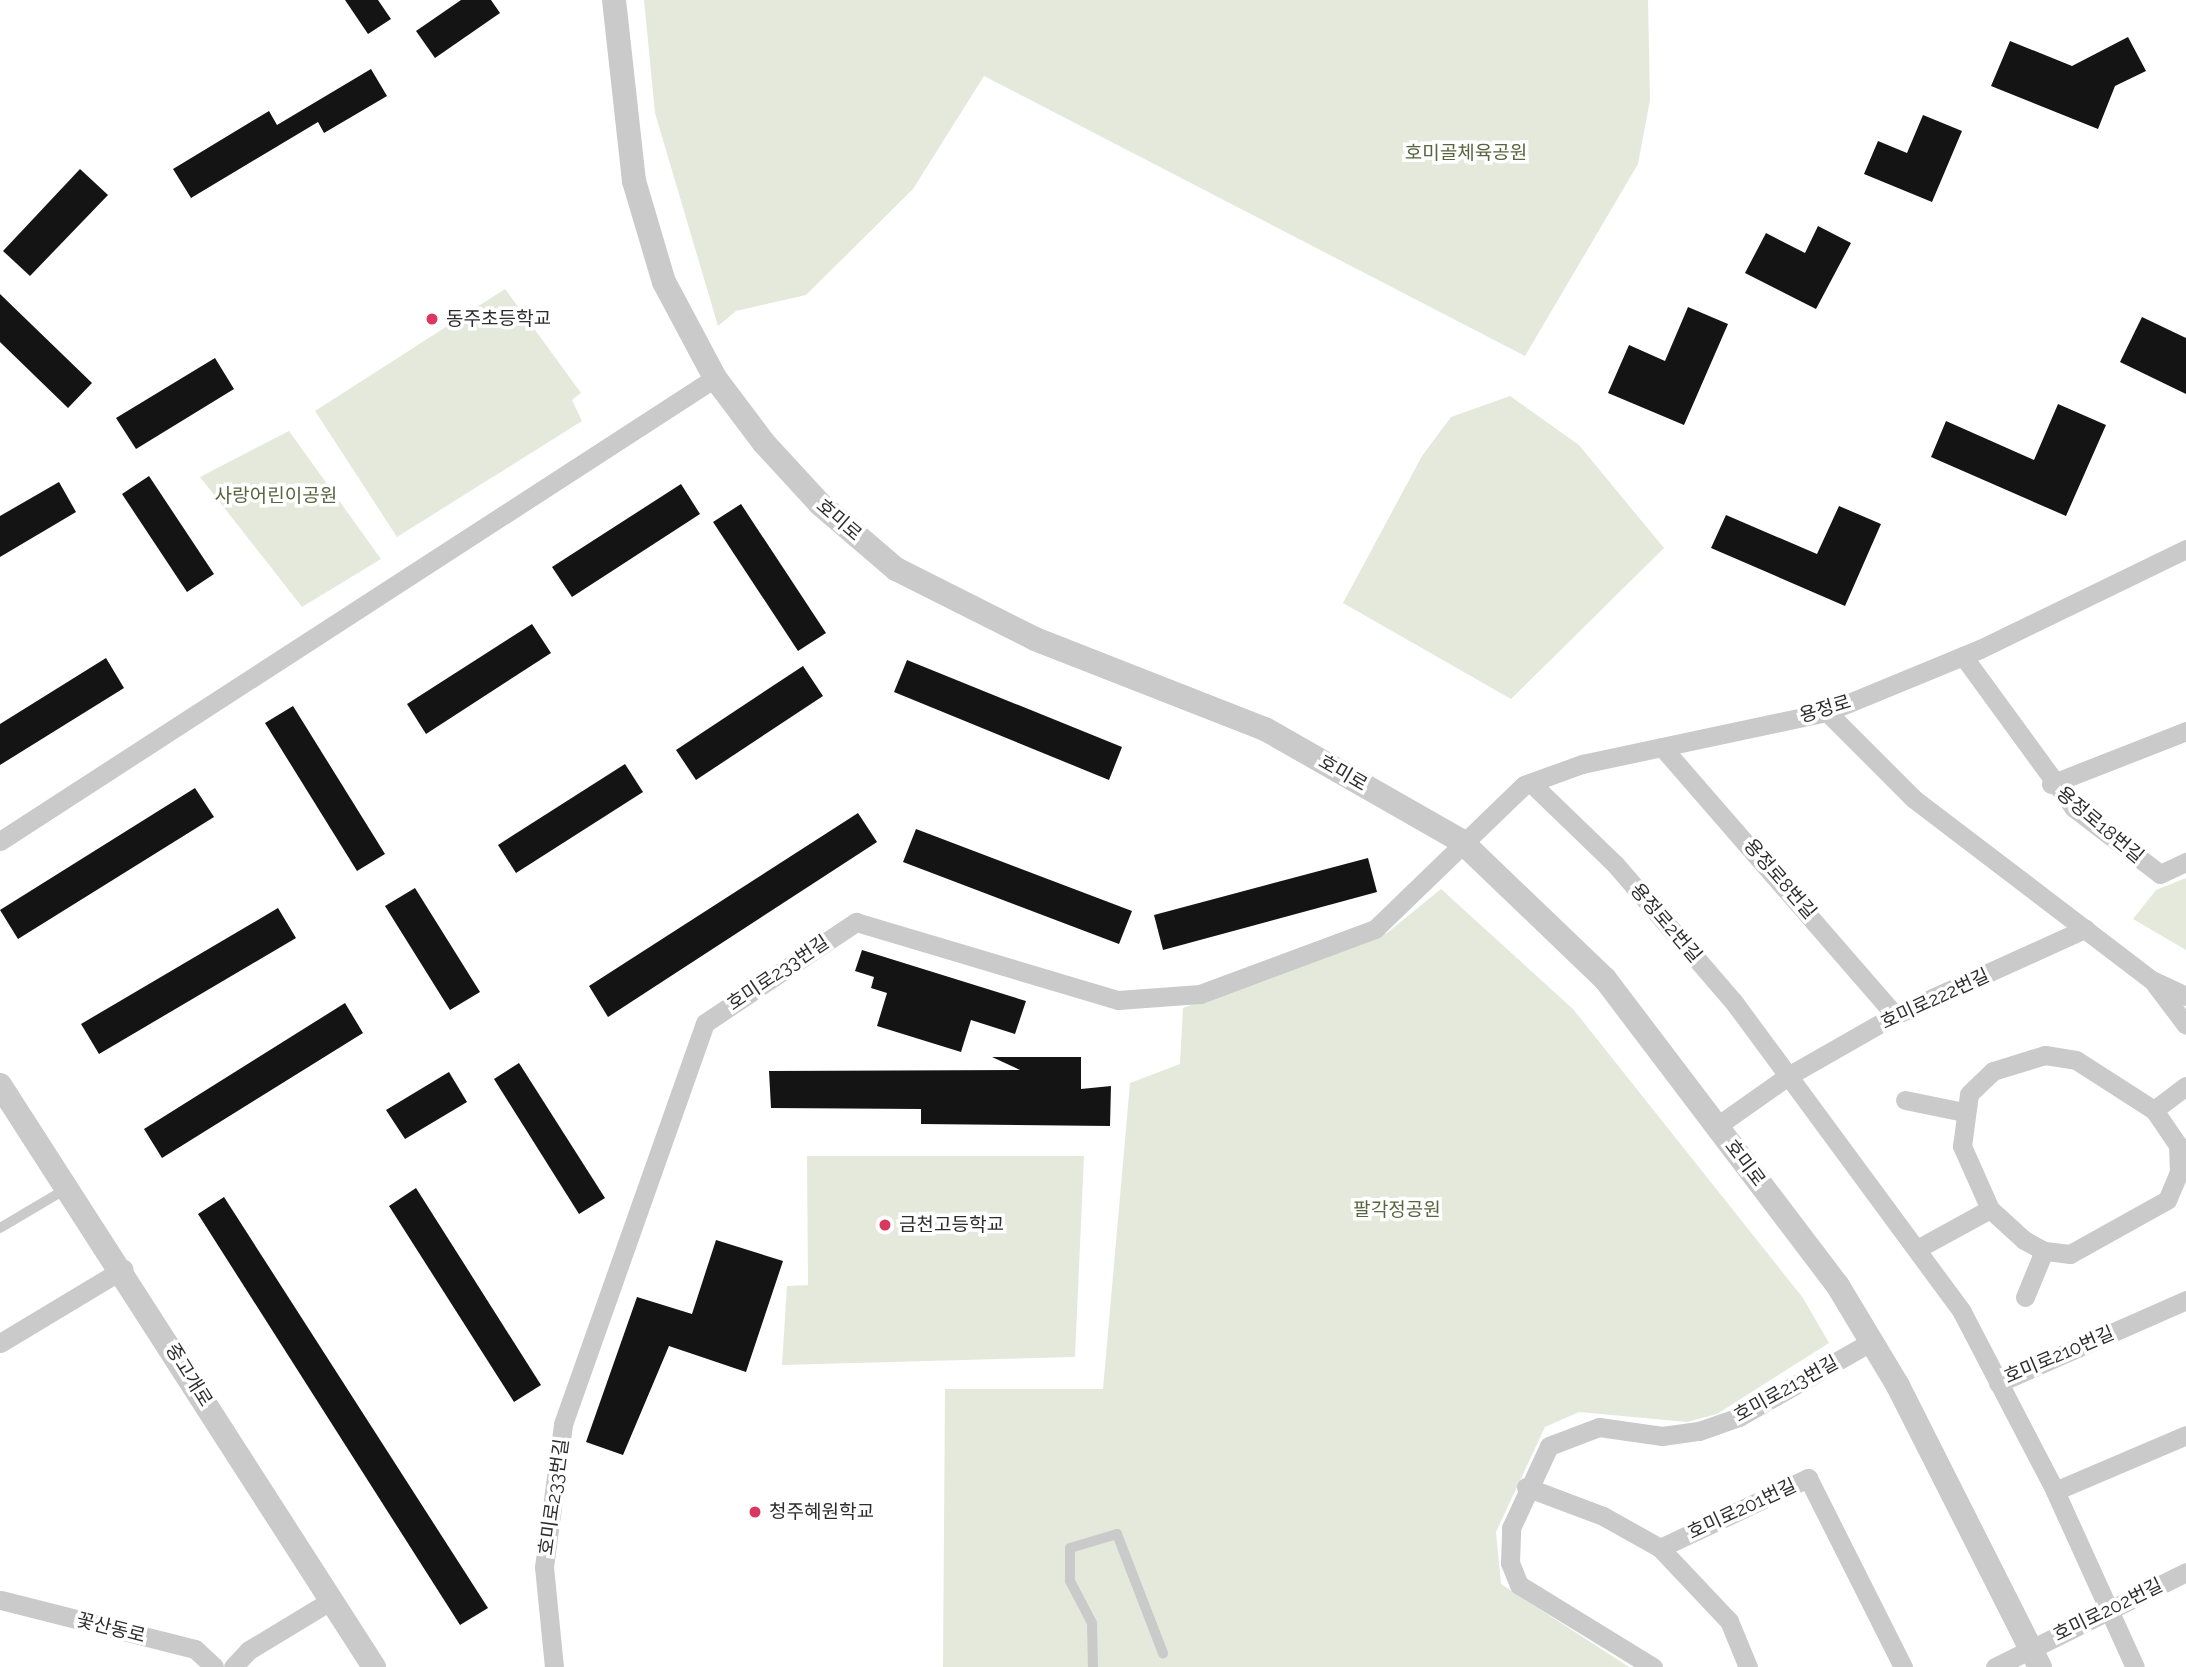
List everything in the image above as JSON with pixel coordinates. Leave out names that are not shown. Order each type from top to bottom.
[{"type":"street","name":"호미로","points":[[614,0],[634,181],[664,282],[715,378],[821,506],[896,569],[1035,639],[1265,729],[1461,841],[1605,979],[1717,1126],[1872,1341],[2035,1658]]},
{"type":"street","points":[[0,841],[715,378]]},
{"type":"street","name":"용정로","points":[[1461,841],[1531,783],[1662,747],[1827,712],[1963,656],[2186,549]]},
{"type":"street","name":"용정로18번길","points":[[1963,656],[2051,784],[2160,874],[2186,862]]},
{"type":"street","points":[[1827,712],[1914,799],[2152,980],[2186,996]]},
{"type":"street","name":"용정로18번길","points":[[2051,784],[2186,731]]},
{"type":"street","name":"용정로8번길","points":[[1662,747],[1895,1015]]},
{"type":"street","name":"용정로2번길","points":[[1531,783],[1676,933],[1788,1076]]},
{"type":"street","name":"호미로233번길","points":[[554,1667],[544,1567],[564,1424],[705,1023],[856,922],[1118,1000],[1200,994],[1375,929],[1461,841]]},
{"type":"street","name":"호미로222번길","points":[[1717,1126],[1788,1076],[1895,1015],[2085,929]]},
{"type":"street","points":[[2152,980],[2186,1025]]},
{"type":"street","points":[[2045,1055],[2105,1073],[2154,1110],[2178,1145],[2182,1173],[2167,1200],[2144,1217],[2070,1254],[2044,1251],[1990,1209],[1962,1146],[1964,1112],[1969,1094],[1993,1071],[2045,1055]]},
{"type":"street","points":[[1788,1076],[1917,1249],[1990,1209]]},
{"type":"street","name":"중고개로","points":[[0,1085],[70,1186],[374,1667]]},
{"type":"street","points":[[2154,1110],[2186,1086]]},
{"type":"street","points":[[1905,1100],[1964,1112]]},
{"type":"street","name":"호미로210번길","points":[[1917,1249],[1962,1312],[1998,1383],[2186,1300]]},
{"type":"street","points":[[2025,1297],[2044,1251]]},
{"type":"street","points":[[0,1343],[123,1269]]},
{"type":"street","name":"호미로213번길","points":[[1653,1667],[1519,1585],[1510,1563],[1511,1528],[1526,1487],[1549,1446],[1573,1433],[1599,1427],[1662,1436],[1699,1431],[1739,1417],[1872,1341]]},
{"type":"street","points":[[1998,1383],[2055,1491],[2107,1611],[2135,1667]]},
{"type":"street","points":[[2055,1491],[2186,1435]]},
{"type":"street","name":"호미로201번길","points":[[1748,1667],[1729,1620],[1660,1548],[1808,1478],[1903,1667]]},
{"type":"street","points":[[1526,1487],[1603,1516],[1660,1548]]},
{"type":"street","name":"호미로202번길","points":[[2035,1658],[2107,1611],[2186,1572]]},
{"type":"street","name":"꽃산동로","points":[[1,1600],[195,1649],[214,1667]]},
{"type":"street","points":[[233,1667],[249,1650],[330,1601]]},
{"type":"street","points":[[1995,1667],[2035,1658]]},
{"type":"lane","points":[[0,1228],[70,1186]]},
{"type":"lane","points":[[1093,1667],[1092,1623],[1070,1581],[1070,1548],[1117,1534],[1163,1653]]},
{"type":"green space","name":"호미골체육공원","points":[[644,0],[1648,0],[1650,100],[1638,164],[1525,356],[984,76],[913,189],[806,295],[736,311],[718,326],[655,113]]},
{"type":"green space","points":[[505,289],[581,393],[572,400],[582,421],[397,537],[315,411]]},
{"type":"green space","points":[[1510,396],[1579,445],[1664,548],[1511,699],[1343,603],[1422,456],[1451,417]]},
{"type":"green space","name":"사랑어린이공원","points":[[289,431],[381,559],[302,607],[200,477]]},
{"type":"green space","points":[[2186,878],[2186,950],[2133,919],[2156,890]]},
{"type":"green space","name":"팔각정공원","points":[[1441,889],[1573,1009],[1803,1298],[1829,1343],[1717,1414],[1687,1422],[1579,1412],[1545,1427],[1496,1532],[1501,1584],[1629,1667],[943,1667],[945,1389],[1103,1389],[1130,1083],[1180,1064],[1183,1008],[1387,933]]},
{"type":"green space","points":[[807,1156],[1084,1156],[1075,1357],[782,1365],[787,1286],[808,1285]]},
{"type":"building","points":[[345,0],[378,0],[391,19],[368,34]]},
{"type":"building","points":[[461,0],[491,0],[500,13],[435,58],[416,31]]},
{"type":"building","points":[[2128,37],[2146,71],[2115,86],[2098,129],[1991,86],[2010,41],[2072,66]]},
{"type":"building","points":[[371,69],[387,96],[324,133],[318,122],[191,198],[173,169],[269,111],[277,125]]},
{"type":"building","points":[[1923,115],[1962,131],[1932,202],[1864,174],[1878,141],[1907,153]]},
{"type":"building","points":[[80,169],[108,195],[30,276],[3,251]]},
{"type":"building","points":[[1818,226],[1851,243],[1816,309],[1745,273],[1766,233],[1805,253]]},
{"type":"building","points":[[0,294],[92,383],[68,408],[0,342]]},
{"type":"building","points":[[1688,307],[1728,324],[1684,425],[1608,393],[1629,345],[1665,361]]},
{"type":"building","points":[[2142,317],[2186,338],[2186,394],[2120,362]]},
{"type":"building","points":[[215,358],[234,389],[136,449],[116,418]]},
{"type":"building","points":[[2058,404],[2106,425],[2066,516],[1931,457],[1946,421],[2034,460]]},
{"type":"building","points":[[149,476],[214,574],[187,592],[122,494]]},
{"type":"building","points":[[59,482],[76,512],[0,557],[0,516]]},
{"type":"building","points":[[681,484],[700,514],[572,597],[552,567]]},
{"type":"building","points":[[741,504],[826,633],[798,651],[713,522]]},
{"type":"building","points":[[1839,506],[1881,524],[1845,606],[1711,548],[1726,515],[1817,554]]},
{"type":"building","points":[[532,624],[551,653],[426,734],[407,704]]},
{"type":"building","points":[[106,658],[124,688],[0,765],[0,724]]},
{"type":"building","points":[[907,660],[1122,747],[1109,780],[894,692]]},
{"type":"building","points":[[803,666],[823,696],[696,780],[676,750]]},
{"type":"building","points":[[293,706],[385,854],[357,871],[265,723]]},
{"type":"building","points":[[625,764],[643,792],[516,873],[498,845]]},
{"type":"building","points":[[195,788],[214,817],[18,939],[0,910]]},
{"type":"building","points":[[858,813],[877,842],[608,1017],[589,986]]},
{"type":"building","points":[[916,829],[1132,911],[1119,944],[903,862]]},
{"type":"building","points":[[1368,858],[1377,892],[1163,950],[1154,915]]},
{"type":"building","points":[[415,888],[480,992],[450,1010],[385,906]]},
{"type":"building","points":[[278,908],[296,938],[99,1054],[81,1024]]},
{"type":"building","points":[[862,950],[1026,1001],[1015,1034],[971,1020],[961,1052],[877,1026],[887,993],[871,988],[874,977],[855,971]]},
{"type":"building","points":[[345,1003],[363,1033],[162,1158],[144,1129]]},
{"type":"building","points":[[992,1057],[1081,1057],[1081,1089],[1111,1086],[1110,1126],[921,1124],[921,1109],[771,1108],[769,1071],[1020,1070]]},
{"type":"building","points":[[519,1063],[605,1198],[579,1214],[494,1079]]},
{"type":"building","points":[[449,1072],[467,1102],[405,1139],[386,1110]]},
{"type":"building","points":[[416,1188],[541,1385],[514,1402],[389,1206]]},
{"type":"building","points":[[224,1197],[488,1608],[460,1625],[198,1214]]},
{"type":"building","points":[[716,1240],[783,1261],[746,1372],[669,1346],[623,1455],[586,1442],[637,1297],[692,1314]]},
{"type":"place","name":"동주초등학교","points":[[432,319]]},
{"type":"place","name":"금천고등학교","points":[[885,1225]]},
{"type":"place","name":"청주혜원학교","points":[[755,1512]]}]
